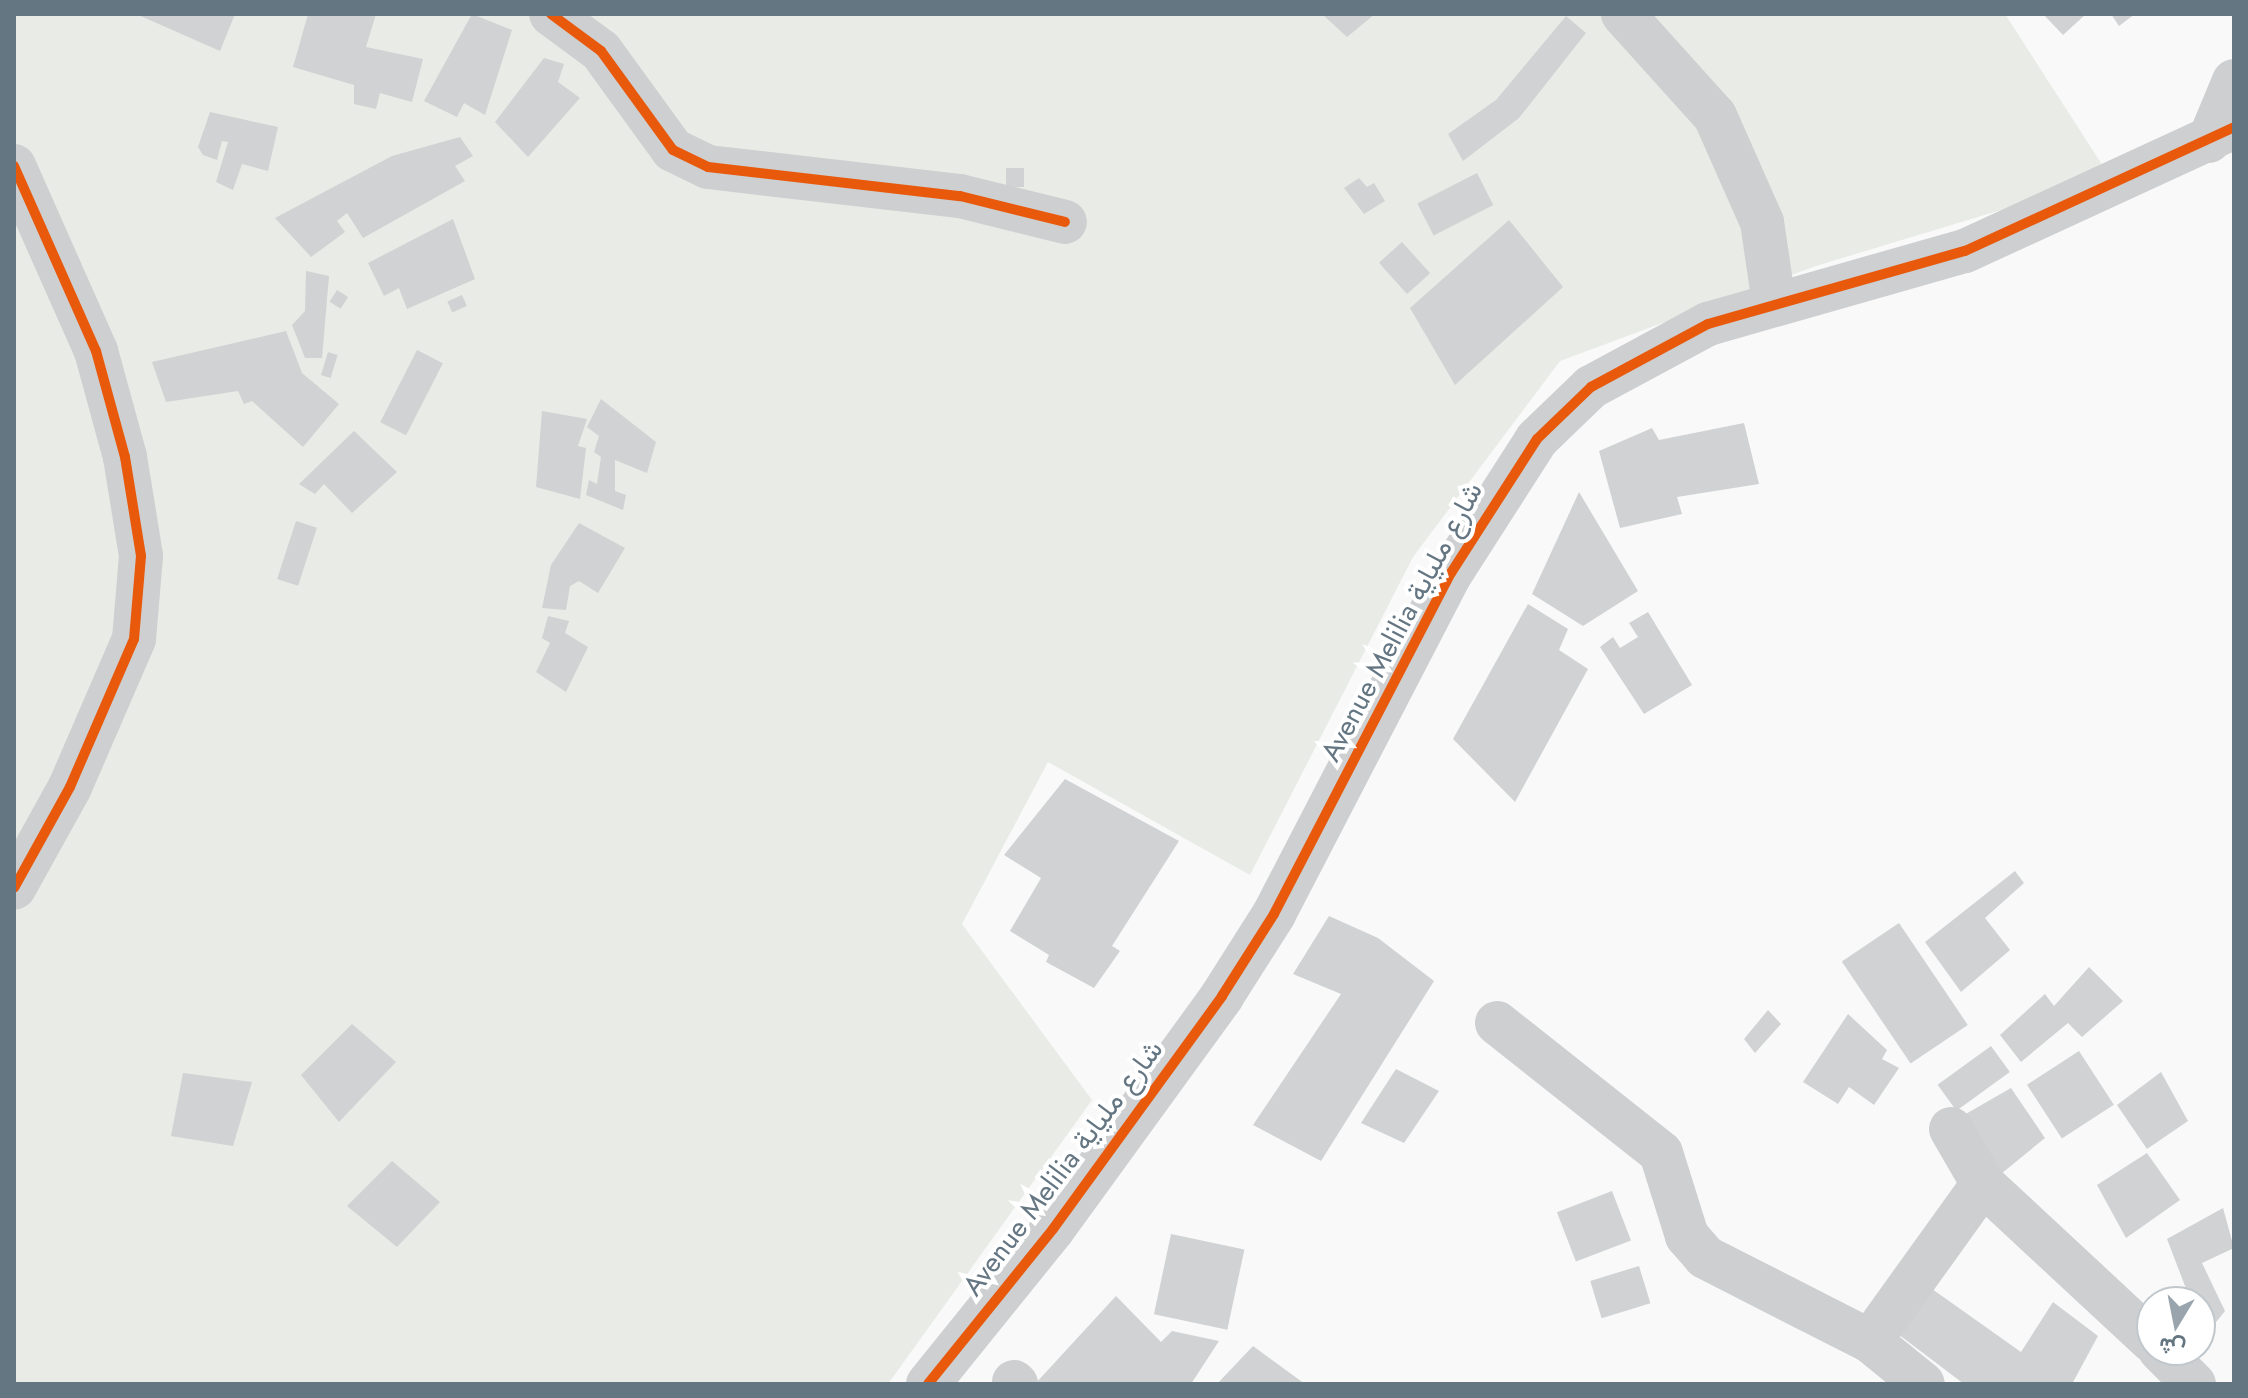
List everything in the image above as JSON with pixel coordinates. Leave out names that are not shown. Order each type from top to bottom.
[{"type":"street","points":[[551,14],[601,51],[673,150],[708,167],[960,196],[1065,222]]},
{"type":"street","points":[[1623,14],[1715,116],[1762,222],[1774,303]]},
{"type":"street","points":[[2210,140],[2234,81]]},
{"type":"street","name":"Avenue Melilia شارع ملياية","points":[[928,1384],[1053,1229],[1222,996],[1274,914],[1451,573],[1537,439],[1591,387],[1651,351],[1774,303],[1965,251],[2053,216],[2210,140]]},
{"type":"street","points":[[14,166],[96,351],[125,457],[141,556],[134,639],[118,679],[14,888]]},
{"type":"street","points":[[1497,1023],[1661,1153],[1687,1236],[1705,1257],[1870,1341],[1923,1384]]},
{"type":"street","points":[[1951,1129],[1983,1184],[2136,1326]]},
{"type":"street","points":[[1870,1341],[1983,1184]]},
{"type":"street","points":[[2176,1366],[2194,1384]]},
{"type":"shaded area","points":[[14,14],[2005,14],[2110,177],[1816,266],[1560,361],[1413,557],[1250,875],[1048,762],[962,924],[1092,1100],[888,1384],[14,1384]]},
{"type":"building","points":[[136,14],[235,14],[220,51]]},
{"type":"building","points":[[308,14],[376,14],[366,47],[423,59],[412,102],[380,93],[376,109],[354,104],[354,85],[293,67]]},
{"type":"building","points":[[472,14],[512,30],[485,115],[464,103],[457,117],[424,101]]},
{"type":"building","points":[[1322,14],[1375,14],[1347,37]]},
{"type":"building","points":[[2043,14],[2086,14],[2063,35]]},
{"type":"building","points":[[2111,14],[2135,14],[2119,26]]},
{"type":"building","points":[[1566,16],[1586,33],[1519,118],[1463,161],[1448,134],[1496,100]]},
{"type":"building","points":[[544,58],[564,64],[558,82],[580,98],[528,157],[495,122]]},
{"type":"building","points":[[210,112],[278,127],[268,171],[242,164],[233,190],[216,182],[228,142],[222,141],[217,160],[203,155],[198,147]]},
{"type":"building","points":[[460,137],[473,156],[455,166],[465,181],[363,238],[347,213],[337,221],[345,232],[311,257],[275,218],[392,156]]},
{"type":"building","points":[[1006,168],[1024,168],[1024,187],[1006,187]]},
{"type":"building","points":[[1477,173],[1493,205],[1434,235],[1417,203]]},
{"type":"building","points":[[1359,178],[1367,187],[1374,183],[1385,201],[1364,214],[1344,188]]},
{"type":"building","points":[[453,219],[475,279],[407,309],[399,288],[384,296],[368,263]]},
{"type":"building","points":[[1509,220],[1563,287],[1455,385],[1410,308]]},
{"type":"building","points":[[1402,242],[1430,273],[1407,294],[1379,263]]},
{"type":"building","points":[[306,271],[329,276],[322,358],[305,358],[292,325],[305,311]]},
{"type":"building","points":[[337,290],[348,297],[341,309],[330,302]]},
{"type":"building","points":[[462,295],[467,306],[452,312],[447,302]]},
{"type":"building","points":[[286,331],[302,373],[339,404],[303,447],[252,401],[244,404],[238,391],[166,402],[152,362]]},
{"type":"building","points":[[417,350],[443,363],[406,435],[380,422]]},
{"type":"building","points":[[328,352],[338,355],[331,378],[321,375]]},
{"type":"building","points":[[601,399],[656,442],[647,473],[615,460],[615,491],[626,495],[623,510],[586,495],[589,480],[597,484],[601,457],[594,452],[599,436],[587,427]]},
{"type":"building","points":[[542,411],[587,419],[578,446],[586,448],[580,499],[536,487]]},
{"type":"building","points":[[1744,423],[1759,484],[1677,497],[1682,514],[1620,528],[1599,451],[1652,428],[1659,440]]},
{"type":"building","points":[[354,431],[397,472],[352,513],[324,484],[315,494],[299,484]]},
{"type":"building","points":[[1579,492],[1638,591],[1583,626],[1532,594]]},
{"type":"building","points":[[296,521],[317,528],[298,586],[277,579]]},
{"type":"building","points":[[579,523],[625,548],[598,593],[579,581],[570,586],[566,610],[542,608],[551,565]]},
{"type":"building","points":[[1528,604],[1568,629],[1559,650],[1588,669],[1515,802],[1453,739]]},
{"type":"building","points":[[1648,612],[1692,685],[1644,714],[1600,647],[1613,637],[1620,648],[1638,637],[1629,623]]},
{"type":"building","points":[[548,616],[569,621],[565,633],[588,647],[566,692],[536,672],[550,643],[542,638]]},
{"type":"building","points":[[1065,779],[1179,841],[1112,946],[1120,951],[1094,988],[1046,962],[1049,955],[1010,931],[1041,878],[1004,855]]},
{"type":"building","points":[[2015,871],[2024,883],[1985,918],[2010,950],[1961,992],[1925,942]]},
{"type":"building","points":[[1329,916],[1378,938],[1434,981],[1321,1161],[1253,1125],[1341,994],[1293,974]]},
{"type":"building","points":[[1899,923],[1968,1025],[1911,1064],[1842,962]]},
{"type":"building","points":[[2089,967],[2123,1001],[2082,1037],[2068,1023],[2021,1062],[2000,1035],[2045,994],[2054,1006]]},
{"type":"building","points":[[1768,1010],[1781,1024],[1755,1053],[1744,1039]]},
{"type":"building","points":[[1848,1014],[1887,1050],[1882,1059],[1899,1068],[1874,1105],[1849,1087],[1838,1104],[1803,1082]]},
{"type":"building","points":[[352,1024],[396,1062],[339,1122],[301,1075]]},
{"type":"building","points":[[1991,1046],[2010,1072],[1956,1111],[1938,1085]]},
{"type":"building","points":[[2079,1051],[2114,1105],[2062,1138],[2027,1085]]},
{"type":"building","points":[[1396,1069],[1439,1091],[1404,1143],[1361,1123]]},
{"type":"building","points":[[2161,1072],[2188,1121],[2147,1149],[2117,1105]]},
{"type":"building","points":[[183,1073],[252,1082],[233,1146],[171,1136]]},
{"type":"building","points":[[2011,1088],[2045,1138],[1996,1178],[1957,1119]]},
{"type":"building","points":[[2147,1153],[2180,1200],[2126,1238],[2097,1185]]},
{"type":"building","points":[[392,1161],[440,1202],[397,1247],[347,1206]]},
{"type":"building","points":[[1612,1191],[1631,1240],[1576,1262],[1557,1212]]},
{"type":"building","points":[[2223,1208],[2234,1248],[2202,1263],[2213,1286],[2185,1286],[2167,1239]]},
{"type":"building","points":[[1171,1234],[1244,1250],[1227,1330],[1154,1314]]},
{"type":"building","points":[[1639,1266],[1650,1303],[1602,1318],[1590,1281]]},
{"type":"building","points":[[1925,1284],[2021,1352],[2053,1302],[2098,1336],[2072,1384],[1964,1384],[1890,1328]]},
{"type":"building","points":[[2216,1292],[2225,1311],[2216,1322]]},
{"type":"building","points":[[1116,1296],[1161,1342],[1172,1331],[1219,1341],[1191,1384],[1035,1384]]},
{"type":"building","points":[[1253,1346],[1305,1384],[1217,1384]]},
{"type":"cycle path","points":[[551,14],[601,51],[673,150],[708,167],[960,196],[1065,222]]},
{"type":"cycle path","points":[[928,1384],[1053,1229],[1222,996],[1274,914],[1451,573],[1537,439],[1591,387],[1708,324],[1965,251],[2234,127]]},
{"type":"cycle path","points":[[14,166],[96,351],[125,457],[141,556],[134,639],[70,787],[14,888]]}]
